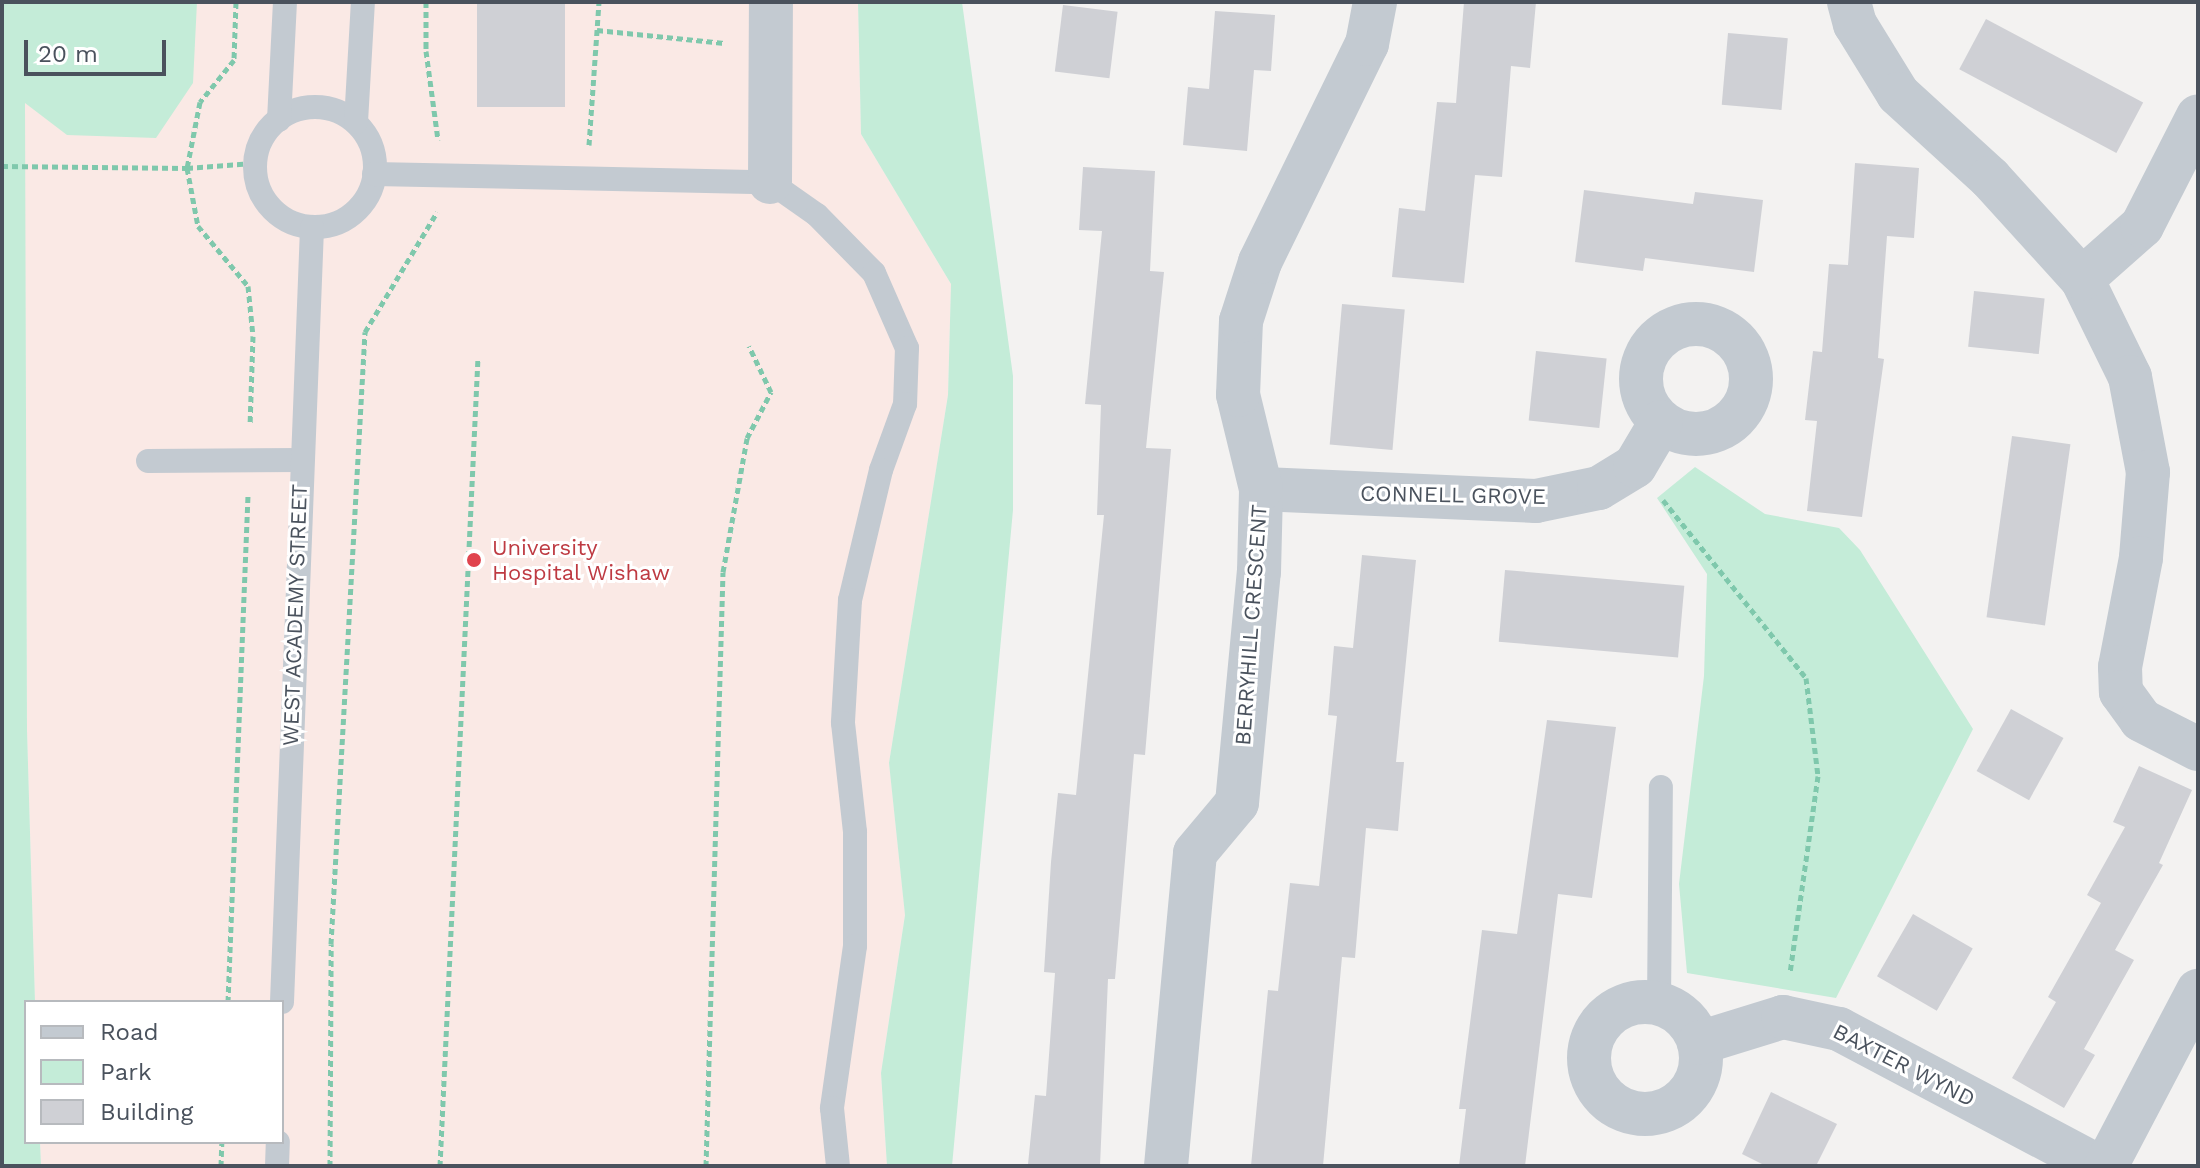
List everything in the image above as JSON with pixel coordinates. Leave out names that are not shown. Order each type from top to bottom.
[{"type":"street","points":[[770,182],[771,2]]},
{"type":"street","name":"BERRYHILL CRESCENT","points":[[1166,1166],[1195,853],[1237,803],[1259,572],[1261,489],[1238,395],[1241,321],[1260,262],[1367,44],[1375,2]]},
{"type":"street","points":[[1849,2],[1855,24],[1898,94],[1990,178],[2082,279],[2130,377],[2148,472],[2141,558],[2120,667],[2121,692],[2141,720],[2198,749]]},
{"type":"street","points":[[2082,279],[2142,226],[2198,116]]},
{"type":"street","name":"CONNELL GROVE","points":[[1261,489],[1536,501],[1599,488],[1635,466],[1661,422]]},
{"type":"street","points":[[2106,1166],[2198,991]]},
{"type":"street","points":[[1659,1004],[1691,1025],[1699,1043],[1697,1079],[1674,1106],[1639,1114],[1606,1098],[1590,1066],[1596,1030],[1623,1007],[1659,1004]]},
{"type":"street","name":"BAXTER WYND","points":[[1699,1043],[1783,1017],[1839,1029],[2098,1166]]},
{"type":"lane","points":[[279,120],[285,2]]},
{"type":"lane","points":[[356,122],[363,2]]},
{"type":"lane","points":[[319,106],[356,122],[371,143],[374,174],[365,202],[343,221],[312,228],[281,219],[266,204],[253,163],[259,142],[279,120],[290,111],[319,106]]},
{"type":"lane","points":[[374,174],[587,181],[770,182],[817,215],[874,273],[907,348],[905,404],[881,470],[850,600],[843,723],[855,832],[855,946],[832,1108],[838,1166]]},
{"type":"lane","name":"WEST ACADEMY STREET","points":[[282,1000],[312,228]]},
{"type":"lane","points":[[148,461],[301,460]]},
{"type":"lane","points":[[1659,1004],[1661,787]]},
{"type":"lane","points":[[277,1166],[278,1144]]},
{"type":"path","points":[[228,1000],[253,336],[248,286],[198,226],[187,168],[200,102],[234,60],[236,2]]},
{"type":"path","points":[[330,1166],[331,944],[365,332],[424,237],[442,201],[444,176],[426,51],[426,2]]},
{"type":"path","points":[[587,181],[599,2]]},
{"type":"path","points":[[597,30],[730,43]]},
{"type":"path","points":[[2,166],[187,168],[253,163]]},
{"type":"path","points":[[706,1166],[723,572],[747,438],[771,392],[749,346]]},
{"type":"path","points":[[440,1166],[478,358]]},
{"type":"path","points":[[1635,466],[1806,678],[1818,776],[1783,1017]]},
{"type":"path","points":[[221,1166],[222,1144]]},
{"type":"shaded area","name":"University Hospital Wishaw","points":[[24,2],[858,2],[861,134],[951,284],[948,395],[889,763],[905,914],[881,1073],[887,1166],[41,1166],[40,1144],[284,1144],[284,1000],[35,1000],[27,730]]},
{"type":"green space","points":[[2,2],[197,2],[193,83],[156,138],[67,135],[25,103],[27,730],[35,1000],[24,1000],[24,1144],[40,1144],[41,1166],[2,1166]]},
{"type":"green space","points":[[858,2],[962,2],[1013,376],[1013,510],[952,1166],[887,1166],[881,1073],[905,915],[889,763],[948,395],[951,284],[861,134]]},
{"type":"green space","points":[[1695,467],[1765,514],[1839,528],[1860,550],[1973,729],[1836,998],[1687,973],[1679,884],[1704,676],[1707,574],[1657,498]]},
{"type":"building","points":[[477,2],[565,2],[565,107],[477,107]]},
{"type":"building","points":[[1464,2],[1536,2],[1530,68],[1511,66],[1502,177],[1475,175],[1464,283],[1392,277],[1399,208],[1425,211],[1437,102],[1456,103]]},
{"type":"building","points":[[1063,5],[1118,12],[1109,78],[1055,72]]},
{"type":"building","points":[[1215,11],[1275,15],[1271,71],[1254,70],[1247,151],[1183,145],[1188,87],[1209,89]]},
{"type":"building","points":[[1986,19],[2143,103],[2116,153],[1959,69]]},
{"type":"building","points":[[1728,33],[1788,38],[1781,110],[1722,105]]},
{"type":"building","points":[[1855,163],[1919,168],[1914,238],[1887,236],[1878,358],[1884,359],[1862,517],[1807,511],[1817,421],[1805,420],[1813,351],[1822,352],[1829,264],[1848,265]]},
{"type":"building","points":[[1083,167],[1155,171],[1150,271],[1164,272],[1146,448],[1171,449],[1145,755],[1134,754],[1115,979],[1108,979],[1100,1166],[1049,1166],[1028,1164],[1035,1095],[1046,1096],[1055,973],[1044,972],[1051,862],[1058,793],[1076,795],[1104,515],[1097,515],[1101,405],[1085,404],[1102,231],[1079,230]]},
{"type":"building","points":[[1584,190],[1693,204],[1695,192],[1763,200],[1754,272],[1645,258],[1643,271],[1575,262]]},
{"type":"building","points":[[1974,291],[2045,298],[2039,354],[1968,347]]},
{"type":"building","points":[[1342,304],[1405,309],[1392,450],[1330,444]]},
{"type":"building","points":[[1536,351],[1607,358],[1599,428],[1529,421]]},
{"type":"building","points":[[2012,436],[2070,444],[2045,625],[1987,617]]},
{"type":"building","points":[[1362,555],[1416,560],[1396,762],[1404,762],[1398,831],[1366,828],[1355,958],[1342,957],[1323,1166],[1251,1166],[1268,990],[1278,991],[1290,883],[1319,886],[1337,716],[1328,715],[1334,646],[1353,648]]},
{"type":"building","points":[[1505,570],[1684,586],[1678,657],[1499,642]]},
{"type":"building","points":[[2011,709],[2063,738],[2029,800],[1977,771]]},
{"type":"building","points":[[1547,720],[1616,727],[1592,898],[1558,894],[1525,1166],[1459,1166],[1466,1109],[1459,1109],[1482,930],[1517,934]]},
{"type":"building","points":[[2139,766],[2192,790],[2159,863],[2163,865],[2115,950],[2134,960],[2084,1049],[2095,1055],[2064,1108],[2012,1078],[2056,1002],[2048,997],[2101,903],[2087,895],[2125,827],[2113,822]]},
{"type":"building","points":[[1913,914],[1973,948],[1937,1011],[1877,976]]},
{"type":"building","points":[[1771,1092],[1837,1124],[1816,1166],[1766,1166],[1742,1154]]},
{"type":"place","name":"University Hospital Wishaw","points":[[474,560]]}]
